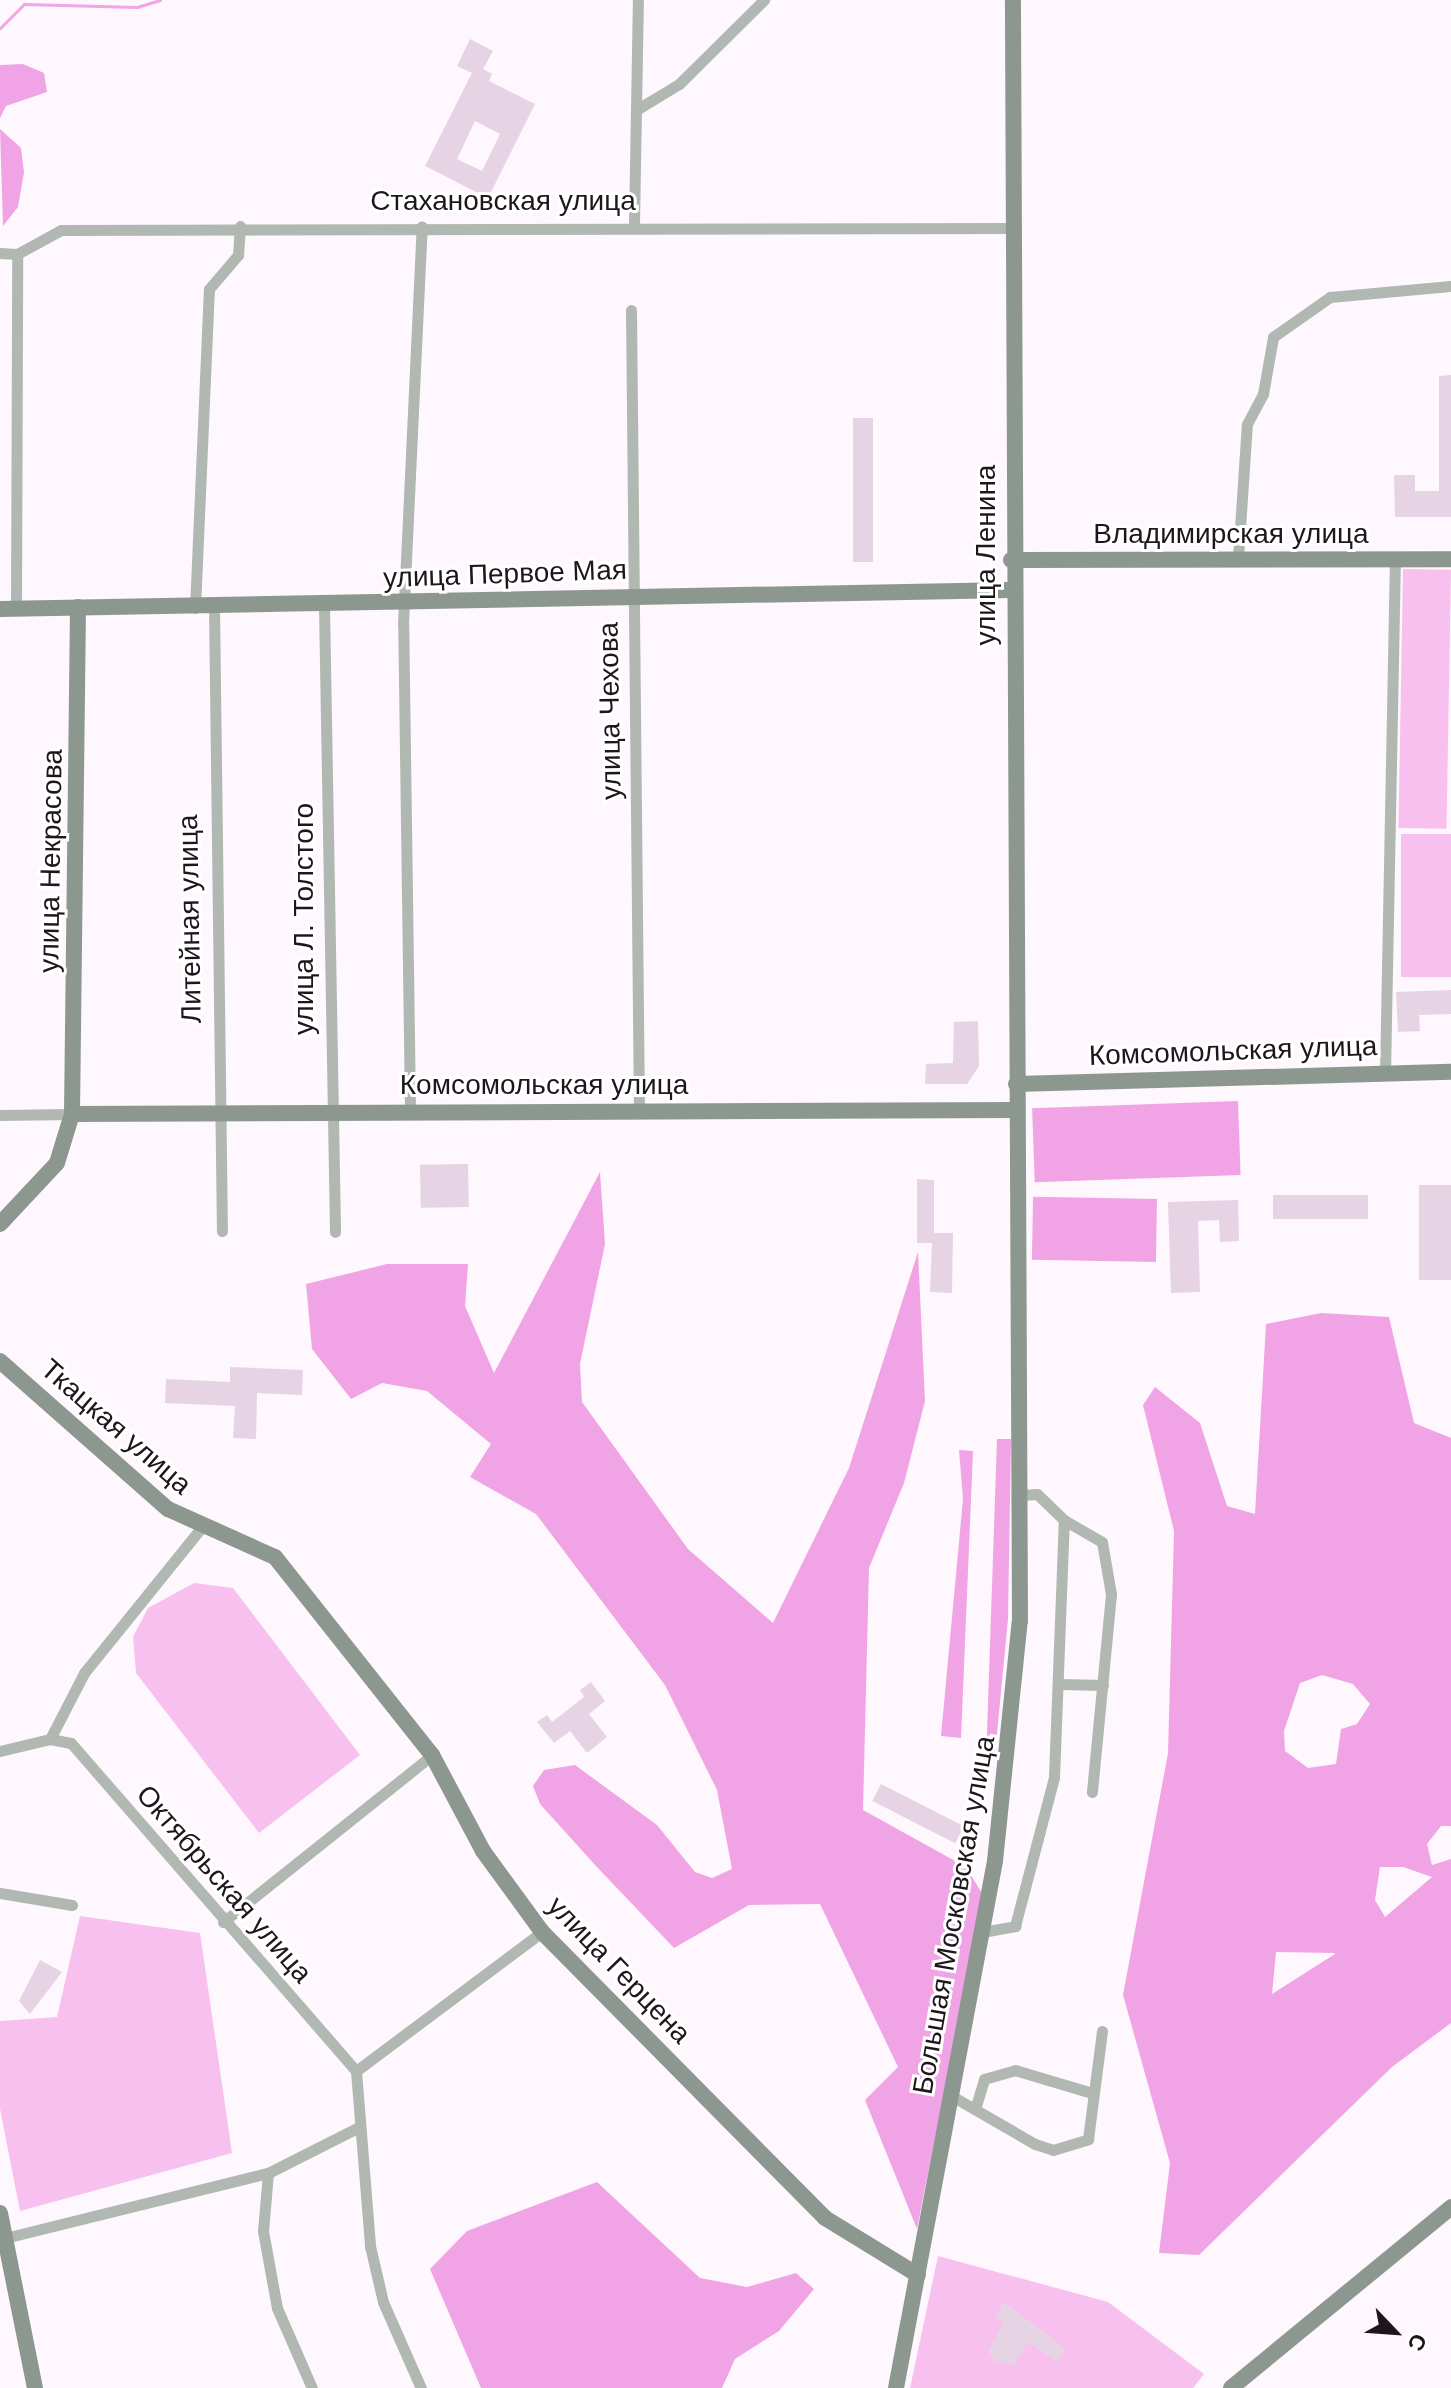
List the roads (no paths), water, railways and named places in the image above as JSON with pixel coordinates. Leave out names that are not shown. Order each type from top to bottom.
[{"type":"street","points":[[634,224],[638,0]]},
{"type":"street","points":[[636,110],[679,84],[764,0]]},
{"type":"street","name":"улица Ленина","points":[[1013,0],[1011,590],[1016,1110]]},
{"type":"street","name":"Стахановская улица","points":[[17,254],[61,230],[634,224],[1013,228]]},
{"type":"street","points":[[195,608],[209,289],[238,255],[240,226]]},
{"type":"street","points":[[410,1110],[407,604],[422,226]]},
{"type":"street","points":[[0,253],[17,254],[8,608]]},
{"type":"street","points":[[1238,558],[1247,424],[1273,337],[1330,297],[1451,286]]},
{"type":"street","name":"улица Чехова","points":[[631,310],[639,1112]]},
{"type":"street","points":[[1385,1073],[1395,559]]},
{"type":"street","name":"Владимирская улица","points":[[1011,560],[1451,559]]},
{"type":"street","name":"улица Первое Мая","points":[[8,608],[324,606],[632,596],[1011,590]]},
{"type":"street","name":"улица Л. Толстого","points":[[324,606],[329,1112],[335,1232]]},
{"type":"street","name":"улица Некрасова","points":[[0,1224],[57,1163],[72,1114],[78,607]]},
{"type":"street","name":"Литейная улица","points":[[214,607],[217,1110],[222,1231]]},
{"type":"street","name":"Комсомольская улица","points":[[1016,1084],[1451,1072]]},
{"type":"street","name":"Комсомольская улица","points":[[72,1114],[217,1110],[1016,1110]]},
{"type":"street","name":"Большая Московская улица","points":[[896,2388],[982,1932],[1011,1748],[1022,1495],[1016,1110]]},
{"type":"street","points":[[0,1115],[72,1114]]},
{"type":"street","name":"Ткацкая улица","points":[[0,1361],[139,1485],[201,1528]]},
{"type":"street","points":[[1022,1495],[1037,1494],[1064,1520],[1102,1542],[1111,1594],[1092,1792]]},
{"type":"street","points":[[982,1932],[1015,1926],[1054,1777],[1061,1684],[1064,1520]]},
{"type":"street","points":[[0,1751],[50,1739],[84,1673],[201,1528]]},
{"type":"street","name":"улица Герцена","points":[[201,1528],[247,1540],[275,1557],[432,1755],[483,1851],[542,1932],[825,2218],[918,2275]]},
{"type":"street","points":[[1061,1684],[1103,1685]]},
{"type":"street","name":"Октябрьская улица","points":[[50,1739],[71,1743],[223,1922],[356,2071]]},
{"type":"street","points":[[223,1922],[432,1755]]},
{"type":"street","points":[[0,1893],[72,1905]]},
{"type":"street","points":[[421,2388],[383,2302],[359,2127],[356,2071],[542,1932]]},
{"type":"street","points":[[950,2095],[1035,2144],[1064,2148],[1088,2139],[1102,2031]]},
{"type":"street","points":[[975,2109],[984,2079],[1015,2070],[1092,2093]]},
{"type":"street","points":[[5,2234],[268,2173],[359,2127]]},
{"type":"street","points":[[268,2173],[263,2231],[277,2308],[312,2388]]},
{"type":"street","points":[[1231,2388],[1451,2207]]},
{"type":"street","points":[[0,2213],[35,2388]]},
{"type":"waterway","points":[[0,28],[24,4],[137,7],[160,0]]}]
